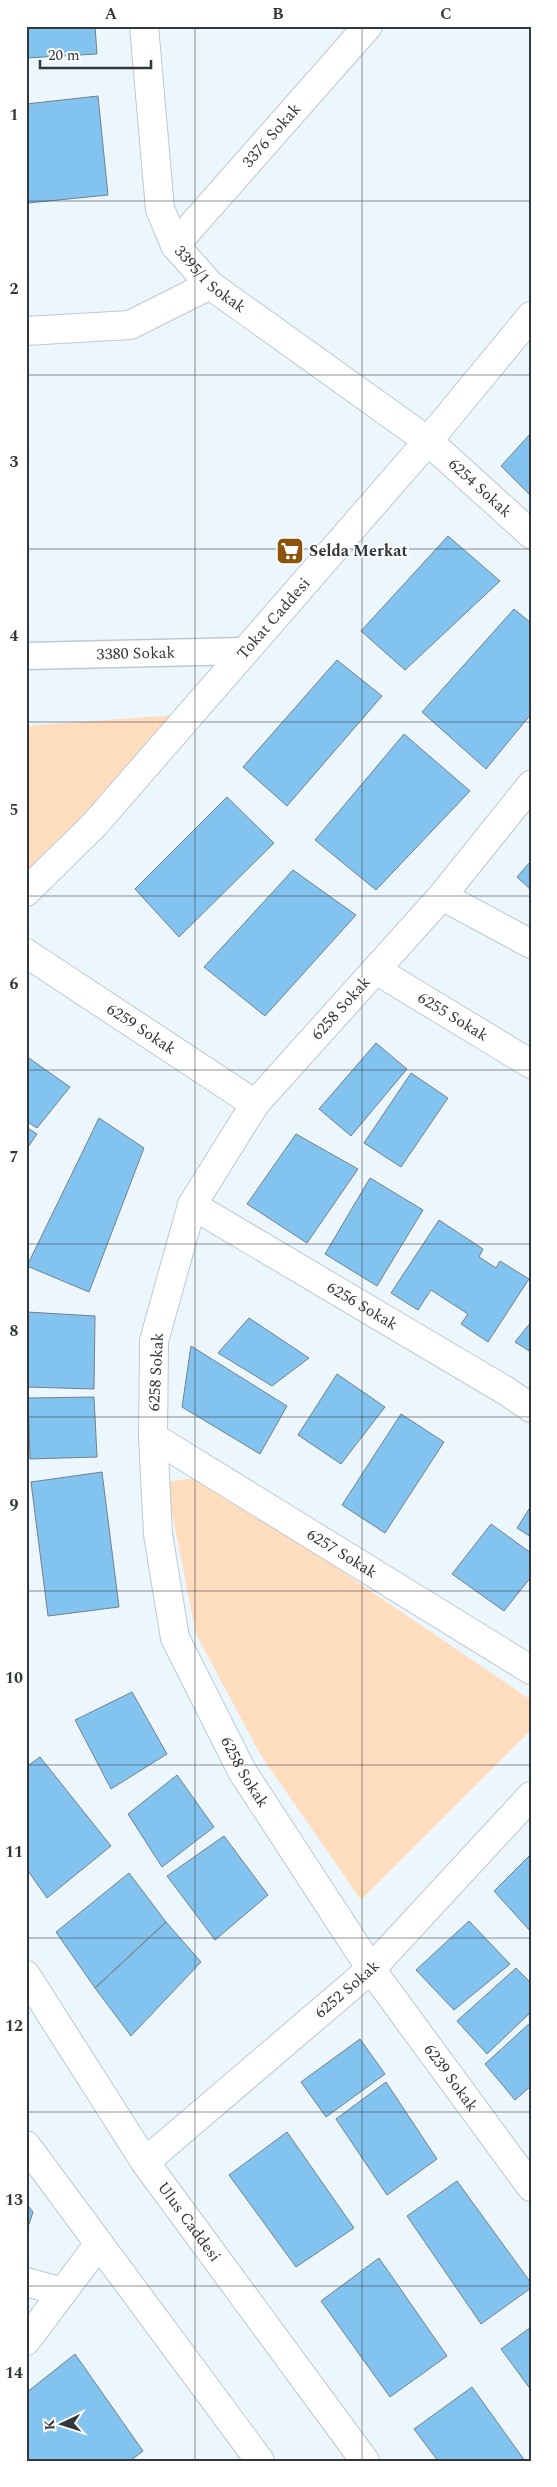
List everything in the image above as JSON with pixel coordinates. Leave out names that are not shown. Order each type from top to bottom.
[{"type":"street","name":"3395/1 Sokak","points":[[144,26],[160,209],[175,245],[210,285],[428,441]]},
{"type":"street","name":"3376 Sokak","points":[[175,245],[368,26]]},
{"type":"street","points":[[26,331],[130,325],[210,285]]},
{"type":"street","name":"Tokat Caddesi","points":[[26,892],[95,824],[428,441],[531,316]]},
{"type":"street","name":"6254 Sokak","points":[[428,441],[531,534]]},
{"type":"street","name":"3380 Sokak","points":[[26,656],[245,651]]},
{"type":"street","name":"6258 Sokak","points":[[371,1969],[242,1771],[175,1638],[158,1534],[153,1437],[154,1341],[192,1205],[255,1104],[442,896],[531,785]]},
{"type":"street","points":[[442,896],[531,944]]},
{"type":"street","name":"6259 Sokak","points":[[26,953],[255,1104]]},
{"type":"street","name":"6255 Sokak","points":[[376,970],[531,1064]]},
{"type":"street","name":"6256 Sokak","points":[[192,1205],[531,1408]]},
{"type":"street","name":"6257 Sokak","points":[[153,1437],[531,1670]]},
{"type":"street","name":"6252 Sokak","points":[[145,2162],[371,1969],[531,1796]]},
{"type":"street","name":"6239 Sokak","points":[[371,1969],[531,2187]]},
{"type":"street","name":"Ulus Caddesi","points":[[26,1975],[145,2162],[365,2461]]},
{"type":"street","points":[[26,2146],[260,2461]]},
{"type":"street","points":[[26,2342],[98,2245]]},
{"type":"street","points":[[26,2282],[63,2292]]},
{"type":"shaded area","points":[[175,715],[26,886],[26,726]]},
{"type":"shaded area","points":[[203,1477],[531,1700],[531,1730],[361,1900],[260,1754],[196,1634],[166,1482]]},
{"type":"building","points":[[26,26],[95,26],[97,54],[26,58]]},
{"type":"building","points":[[98,96],[108,195],[28,203],[26,104]]},
{"type":"building","points":[[531,433],[531,496],[501,466]]},
{"type":"building","points":[[448,536],[500,581],[405,670],[361,631]]},
{"type":"building","points":[[514,609],[531,623],[531,714],[486,769],[422,712]]},
{"type":"building","points":[[337,660],[382,696],[287,806],[243,767]]},
{"type":"building","points":[[404,734],[470,791],[376,890],[315,840]]},
{"type":"building","points":[[227,797],[274,843],[179,937],[135,889]]},
{"type":"building","points":[[531,861],[531,890],[517,877]]},
{"type":"building","points":[[293,870],[356,915],[265,1016],[204,967]]},
{"type":"building","points":[[376,1043],[407,1069],[351,1136],[319,1109]]},
{"type":"building","points":[[26,1056],[70,1087],[37,1128],[26,1121]]},
{"type":"building","points":[[411,1073],[448,1098],[401,1167],[364,1143]]},
{"type":"building","points":[[99,1118],[144,1148],[89,1292],[27,1266]]},
{"type":"building","points":[[26,1127],[37,1134],[26,1150]]},
{"type":"building","points":[[296,1134],[358,1169],[307,1243],[247,1204]]},
{"type":"building","points":[[370,1178],[423,1210],[377,1286],[325,1254]]},
{"type":"building","points":[[439,1220],[483,1249],[479,1257],[496,1268],[500,1261],[529,1279],[488,1342],[461,1324],[468,1314],[431,1290],[418,1310],[391,1293]]},
{"type":"building","points":[[27,1312],[95,1316],[94,1389],[26,1387]]},
{"type":"building","points":[[249,1318],[309,1358],[272,1386],[218,1353]]},
{"type":"building","points":[[531,1322],[531,1352],[515,1342]]},
{"type":"building","points":[[191,1346],[287,1406],[260,1454],[182,1407]]},
{"type":"building","points":[[337,1374],[385,1407],[341,1464],[298,1435]]},
{"type":"building","points":[[94,1397],[97,1457],[30,1459],[28,1398]]},
{"type":"building","points":[[401,1414],[444,1442],[385,1533],[342,1505]]},
{"type":"building","points":[[102,1472],[119,1607],[48,1616],[31,1482]]},
{"type":"building","points":[[531,1506],[531,1537],[517,1528]]},
{"type":"building","points":[[491,1524],[531,1553],[531,1577],[504,1611],[452,1574]]},
{"type":"building","points":[[132,1692],[167,1754],[111,1789],[75,1720]]},
{"type":"building","points":[[40,1757],[111,1846],[47,1898],[26,1868],[26,1767]]},
{"type":"building","points":[[177,1775],[214,1827],[162,1867],[128,1814]]},
{"type":"building","points":[[224,1836],[268,1895],[215,1940],[167,1876]]},
{"type":"building","points":[[531,1854],[531,1932],[494,1891]]},
{"type":"building","points":[[129,1873],[166,1922],[95,1988],[56,1932]]},
{"type":"building","points":[[469,1921],[510,1964],[454,2010],[416,1970]]},
{"type":"building","points":[[166,1922],[201,1962],[131,2036],[95,1988]]},
{"type":"building","points":[[516,1968],[531,1983],[531,2012],[487,2054],[457,2021]]},
{"type":"building","points":[[531,2022],[531,2086],[515,2100],[485,2064]]},
{"type":"building","points":[[360,2039],[385,2074],[326,2117],[301,2082]]},
{"type":"building","points":[[386,2082],[437,2159],[387,2195],[336,2119]]},
{"type":"building","points":[[287,2132],[354,2228],[296,2267],[229,2175]]},
{"type":"building","points":[[457,2181],[531,2283],[531,2288],[481,2324],[407,2216]]},
{"type":"building","points":[[26,2203],[33,2212],[26,2233]]},
{"type":"building","points":[[379,2258],[447,2356],[390,2397],[321,2301]]},
{"type":"building","points":[[531,2327],[531,2390],[501,2349]]},
{"type":"building","points":[[75,2354],[143,2451],[130,2461],[26,2461],[26,2393]]},
{"type":"building","points":[[472,2387],[525,2461],[438,2461],[414,2429]]},
{"type":"place","name":"Selda Merkat","points":[[290,551]]}]
